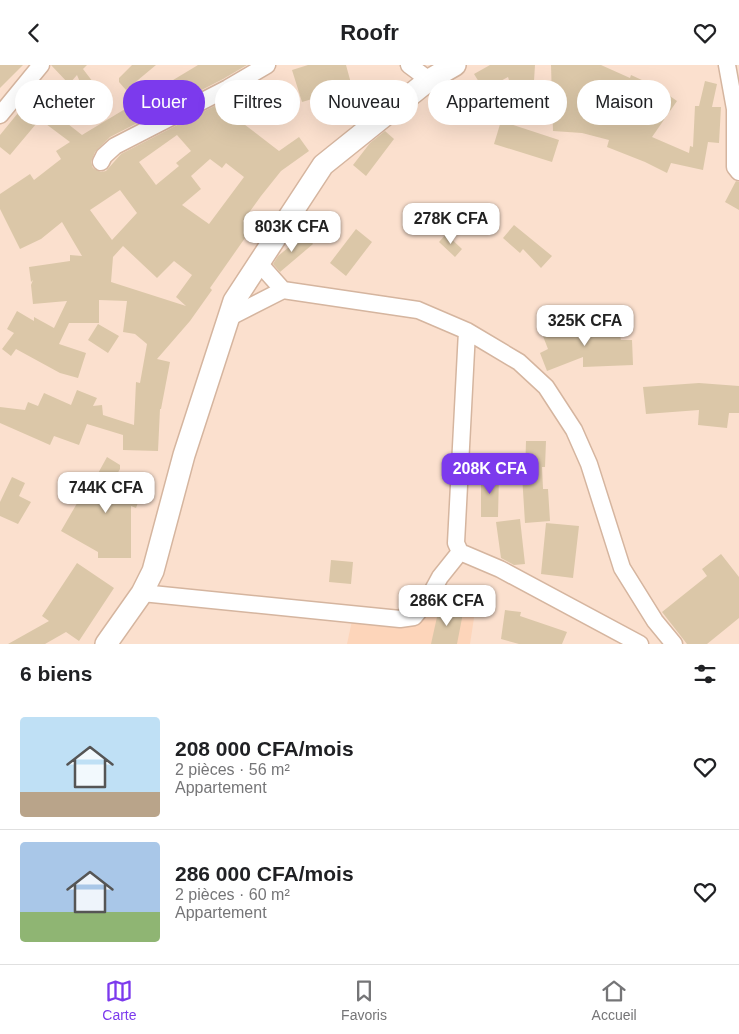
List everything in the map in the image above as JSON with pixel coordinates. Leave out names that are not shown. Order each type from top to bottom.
[{"type":"main road","points":[[429,80],[456,65]]},
{"type":"main road","points":[[106,644],[142,593],[153,571],[184,455],[234,301],[322,165],[428,81]]},
{"type":"street","points":[[0,115],[41,65]]},
{"type":"street","points":[[101,162],[104,156],[115,146],[228,88],[267,65]]},
{"type":"street","points":[[409,65],[429,80]]},
{"type":"street","points":[[727,65],[735,109],[735,167],[739,172]]},
{"type":"street","points":[[259,263],[283,290]]},
{"type":"street","points":[[228,318],[283,290],[418,310],[467,331],[519,361],[546,387],[574,430],[589,464],[622,568],[655,621],[674,644]]},
{"type":"street","points":[[467,331],[456,543],[460,552],[500,569],[640,644]]},
{"type":"street","points":[[142,593],[400,619],[414,617],[427,601],[440,577],[460,552]]},
{"type":"shaded area","points":[[425,589],[466,594],[474,618],[470,644],[347,644],[353,616],[414,613]]},
{"type":"building","points":[[0,65],[23,65],[0,88]]},
{"type":"building","points":[[51,65],[87,65],[83,69],[91,80],[79,80],[77,75],[73,80],[65,80]]},
{"type":"building","points":[[132,65],[156,65],[138,80],[123,80],[123,87],[119,82],[119,78]]},
{"type":"building","points":[[198,65],[247,65],[221,80],[215,80],[215,83],[205,88],[205,80],[173,80]]},
{"type":"building","points":[[308,65],[346,65],[350,80],[310,80],[310,100],[302,102],[300,80],[295,80],[292,70]]},
{"type":"building","points":[[490,65],[535,65],[534,80],[509,80],[508,77],[502,80],[478,80],[474,74]]},
{"type":"building","points":[[551,65],[601,65],[630,78],[631,75],[642,80],[577,80],[577,125],[660,125],[652,137],[689,153],[690,146],[693,147],[695,106],[699,106],[705,81],[717,84],[712,107],[721,107],[719,143],[708,142],[703,170],[671,163],[667,173],[607,147],[609,140],[582,133],[553,131],[553,125],[567,125],[567,80],[551,80]]},
{"type":"building","points":[[671,97],[677,101],[671,110]]},
{"type":"building","points":[[215,106],[215,125],[245,125],[279,151],[299,137],[309,151],[281,171],[261,196],[243,221],[252,228],[210,288],[212,290],[190,321],[157,359],[170,362],[160,409],[158,451],[123,450],[123,435],[87,424],[79,445],[54,436],[50,445],[0,423],[0,407],[25,410],[28,402],[38,406],[44,393],[71,405],[77,390],[97,398],[93,406],[102,405],[103,415],[134,425],[136,382],[140,383],[147,344],[135,334],[123,332],[127,301],[99,300],[99,323],[69,323],[59,344],[86,353],[78,378],[60,373],[16,349],[11,356],[2,349],[14,333],[7,329],[17,311],[34,321],[34,317],[54,328],[67,301],[33,304],[31,285],[33,280],[31,282],[29,267],[70,261],[70,255],[82,256],[62,222],[41,239],[20,249],[0,209],[0,194],[30,174],[34,180],[61,159],[56,151],[70,142],[47,125],[69,125],[82,135],[99,125],[113,125],[113,116],[123,110],[123,125],[133,125],[110,137],[95,152],[91,162],[93,168],[101,172],[106,171],[121,154],[177,125],[205,125],[205,111]],"holes":[[[177,135],[191,151],[176,163],[179,166],[156,185],[139,162]],[[210,159],[222,168],[226,163],[244,177],[209,224],[182,205],[201,189],[191,176]],[[120,190],[137,213],[112,240],[90,210]],[[123,246],[157,278],[174,261],[192,275],[176,297],[186,306],[111,282],[113,257]]]},
{"type":"building","points":[[15,117],[15,125],[35,125],[10,155],[0,147],[0,135]]},
{"type":"building","points":[[500,125],[513,125],[559,140],[552,162],[494,144]]},
{"type":"building","points":[[385,131],[394,139],[366,176],[353,165],[370,143]]},
{"type":"building","points":[[736,181],[739,182],[739,210],[725,202]]},
{"type":"building","points":[[514,225],[552,256],[541,268],[523,249],[520,253],[503,238]]},
{"type":"building","points":[[356,229],[372,242],[346,276],[330,263]]},
{"type":"building","points":[[305,234],[313,244],[280,272],[273,264],[278,256]]},
{"type":"building","points":[[446,234],[462,249],[455,257],[439,242]]},
{"type":"building","points":[[575,318],[581,334],[618,326],[621,340],[632,340],[633,365],[583,367],[583,357],[547,371],[540,353],[548,349],[541,331]]},
{"type":"building","points":[[98,324],[119,336],[108,353],[88,340]]},
{"type":"building","points":[[699,383],[739,386],[739,413],[729,413],[727,428],[698,425],[699,410],[646,414],[643,387]]},
{"type":"building","points":[[526,441],[546,441],[545,467],[542,467],[543,489],[548,489],[550,521],[525,523],[522,475],[525,475]]},
{"type":"building","points":[[107,457],[120,465],[116,476],[144,486],[136,508],[131,506],[131,558],[98,558],[98,552],[61,531],[87,486],[90,488]]},
{"type":"building","points":[[481,474],[499,474],[498,517],[481,517]]},
{"type":"building","points":[[12,477],[25,483],[19,496],[31,502],[18,524],[0,516],[0,502]]},
{"type":"building","points":[[520,519],[525,564],[514,565],[501,558],[496,522]]},
{"type":"building","points":[[546,523],[579,526],[573,578],[541,574]]},
{"type":"building","points":[[721,554],[739,577],[739,618],[707,644],[687,644],[662,612],[707,576],[702,569]]},
{"type":"building","points":[[331,560],[353,562],[351,584],[329,582]]},
{"type":"building","points":[[77,563],[114,588],[79,641],[66,632],[45,644],[8,644],[49,621],[42,616]]},
{"type":"building","points":[[439,608],[463,613],[457,644],[431,644]]},
{"type":"building","points":[[505,610],[521,612],[520,616],[567,632],[562,644],[519,644],[501,639]]}]
